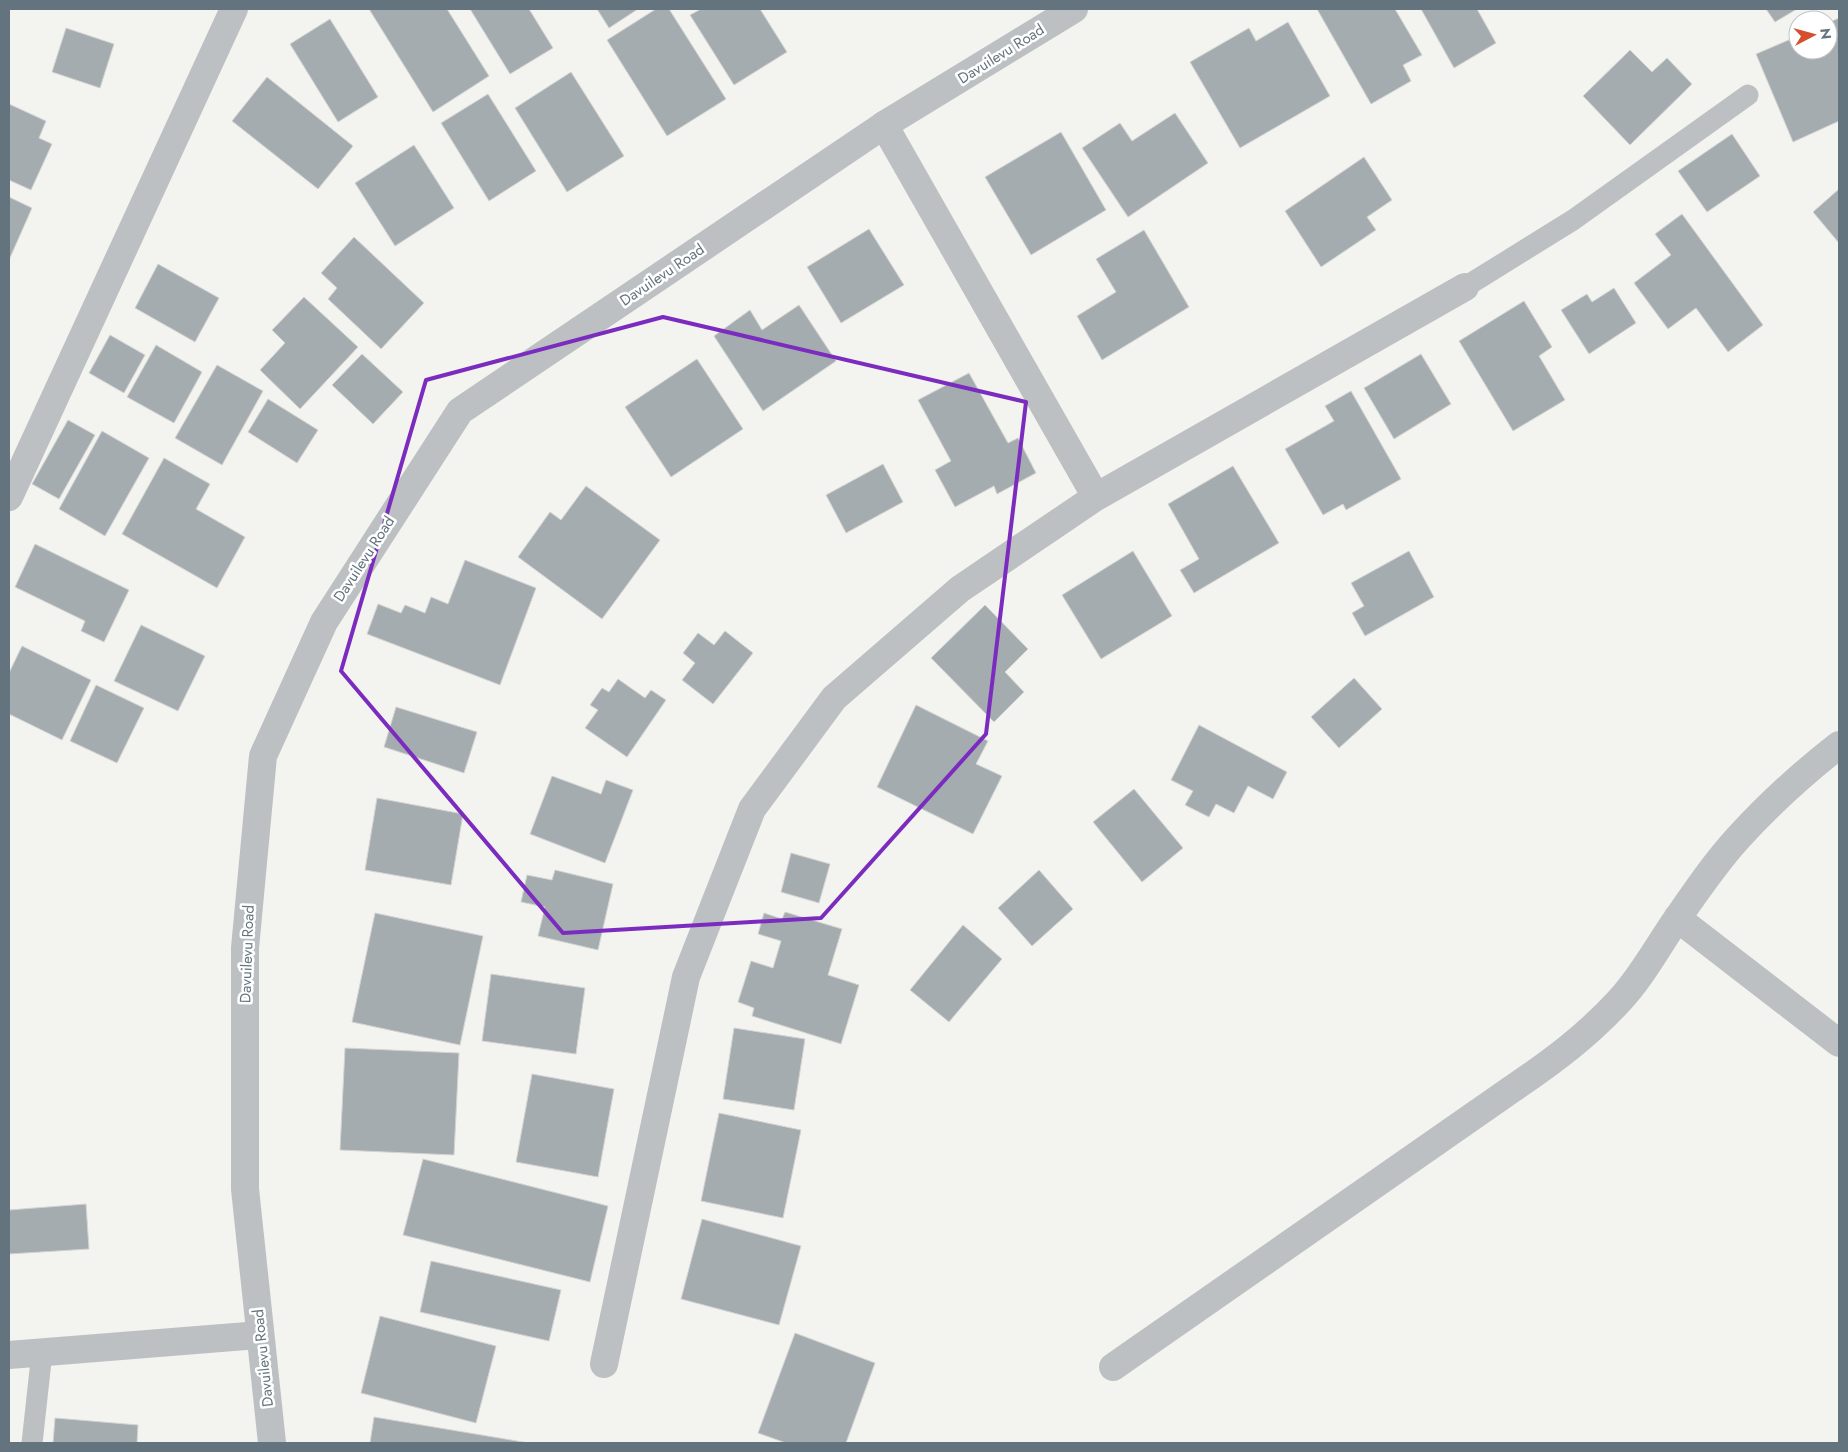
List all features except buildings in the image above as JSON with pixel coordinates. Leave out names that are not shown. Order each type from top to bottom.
[{"type":"street","points":[[9,496],[234,9]]},
{"type":"street","name":"Davuilevu Road","points":[[272,1443],[245,1189],[245,948],[263,756],[324,622],[460,411],[884,125],[1074,9]]},
{"type":"street","points":[[884,125],[1096,497]]},
{"type":"street","points":[[604,1364],[686,976],[752,809],[834,698],[960,589],[1096,497],[1465,287]]},
{"type":"street","points":[[1113,1367],[1552,1062],[1589,1032],[1622,998],[1651,960],[1677,918],[1737,839],[1791,786],[1839,745]]},
{"type":"street","points":[[1677,918],[1839,1043]]},
{"type":"street","points":[[9,1355],[260,1335]]},
{"type":"lane","points":[[1465,287],[1573,220],[1748,95]]},
{"type":"lane","points":[[32,1443],[42,1352]]},
{"type":"highlighted area","points":[[663,317],[1026,402],[986,734],[821,918],[563,933],[341,671],[426,380]]}]
